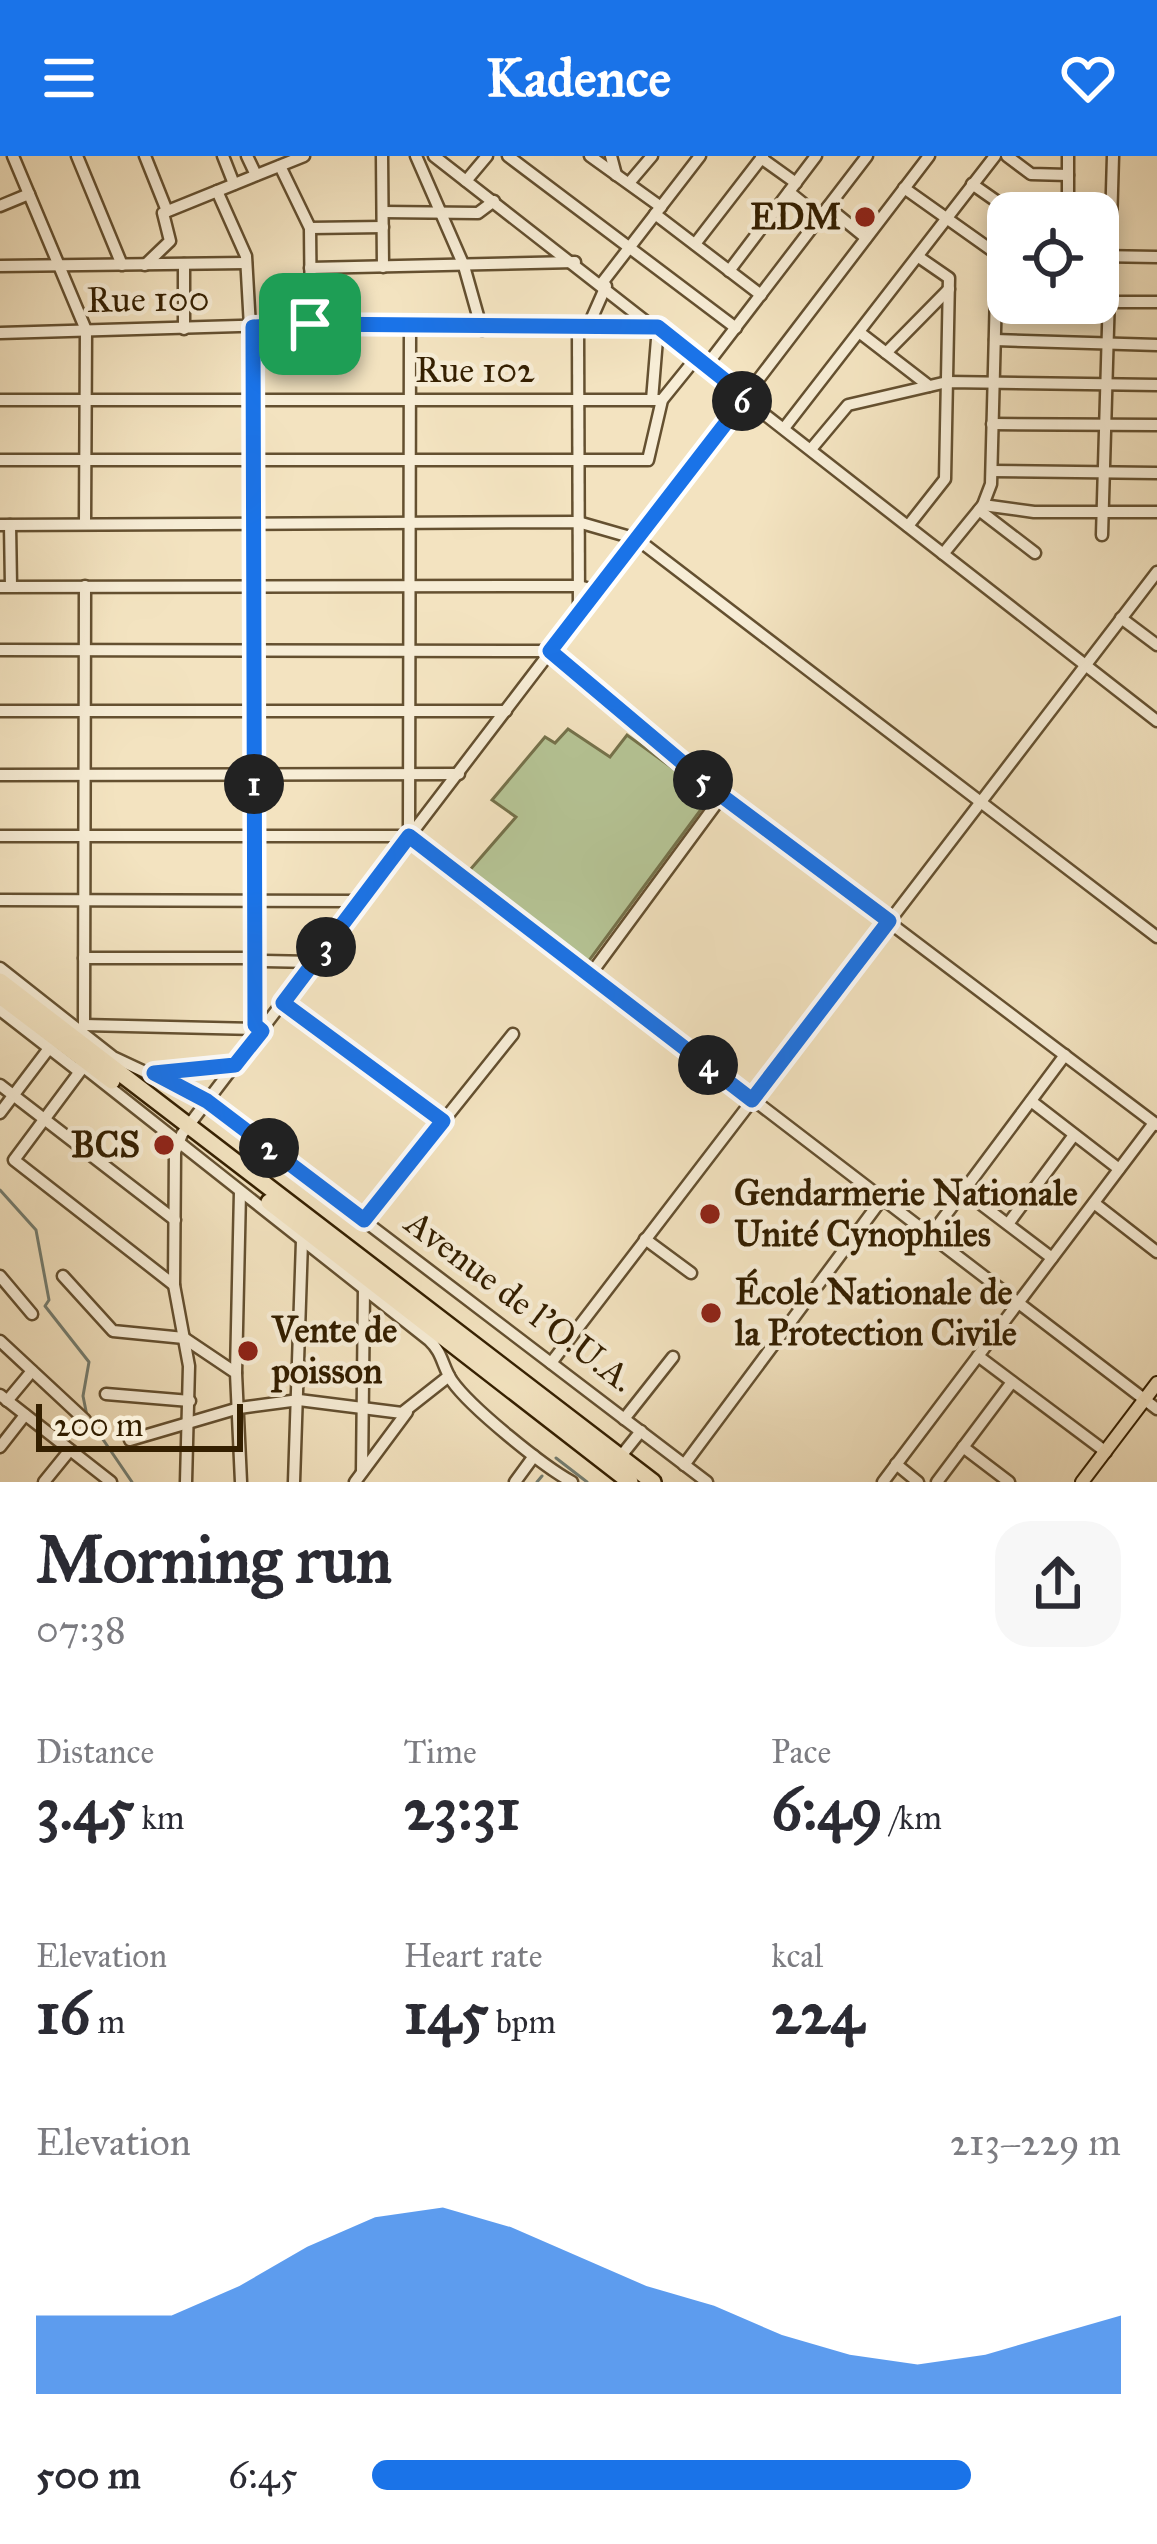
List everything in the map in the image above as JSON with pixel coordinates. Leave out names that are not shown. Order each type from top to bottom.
[{"type":"highway","name":"Avenue de l'O.U.A.","points":[[0,981],[78,1036],[183,1135],[630,1482]]},
{"type":"highway","name":"Avenue de l'O.U.A.","points":[[0,996],[78,1036]]},
{"type":"highway","name":"Avenue de l'O.U.A.","points":[[183,1135],[653,1482]]},
{"type":"main road","points":[[1082,1482],[1157,1383]]},
{"type":"street","points":[[14,156],[86,330],[85,524]]},
{"type":"street","points":[[77,156],[122,265]]},
{"type":"street","points":[[145,156],[166,211]]},
{"type":"street","points":[[223,156],[234,184]]},
{"type":"street","points":[[247,156],[256,175]]},
{"type":"street","points":[[145,265],[170,242],[161,216],[166,211],[304,156]]},
{"type":"street","points":[[382,156],[383,267]]},
{"type":"street","points":[[416,156],[464,266],[482,330]]},
{"type":"street","points":[[434,156],[604,284],[1157,721]]},
{"type":"street","points":[[466,181],[487,156]]},
{"type":"street","points":[[508,156],[736,328]]},
{"type":"street","points":[[590,156],[629,183],[695,244],[761,295]]},
{"type":"street","points":[[610,156],[616,175]]},
{"type":"street","points":[[629,183],[652,156]]},
{"type":"street","points":[[579,614],[578,400],[583,329],[604,284],[700,156]]},
{"type":"street","points":[[730,271],[816,156]]},
{"type":"street","points":[[657,400],[736,328],[867,156]]},
{"type":"street","points":[[186,1482],[190,1401],[174,1285],[183,1135],[258,1028],[283,1003],[929,156]]},
{"type":"street","points":[[785,427],[995,156]]},
{"type":"street","points":[[1006,156],[1031,174],[1068,175]]},
{"type":"street","points":[[1068,156],[1068,192]]},
{"type":"street","points":[[1108,192],[1113,156]]},
{"type":"street","points":[[695,244],[762,157],[792,188],[866,238]]},
{"type":"street","points":[[280,166],[310,229],[310,324]]},
{"type":"street","points":[[972,184],[987,194]]},
{"type":"street","points":[[904,188],[987,244]]},
{"type":"street","points":[[217,191],[246,263],[252,327],[258,1028]]},
{"type":"street","points":[[0,206],[29,194]]},
{"type":"street","points":[[383,212],[478,212],[494,201]]},
{"type":"street","points":[[310,229],[383,227]]},
{"type":"street","points":[[1119,256],[1157,257]]},
{"type":"street","points":[[908,526],[945,479],[950,278],[920,258]]},
{"type":"street","points":[[310,268],[575,262]]},
{"type":"street","points":[[0,266],[60,270],[246,263]]},
{"type":"street","points":[[184,264],[184,329]]},
{"type":"street","points":[[886,352],[949,289]]},
{"type":"street","points":[[1119,302],[1157,302]]},
{"type":"street","name":"Rue 100","points":[[0,332],[310,324],[482,330],[658,328]]},
{"type":"street","points":[[943,554],[981,507],[992,471],[997,324]]},
{"type":"street","points":[[1102,535],[1105,324]]},
{"type":"street","points":[[409,836],[410,327]]},
{"type":"street","points":[[0,460],[648,460],[657,400],[658,328]]},
{"type":"street","points":[[859,332],[929,386]]},
{"type":"street","points":[[994,340],[1157,344]]},
{"type":"street","points":[[812,448],[848,405],[947,382],[1157,385]]},
{"type":"street","name":"Rue 102","points":[[0,400],[657,400]]},
{"type":"street","points":[[992,424],[1157,425]]},
{"type":"street","points":[[992,471],[1157,472]]},
{"type":"street","points":[[981,507],[1157,512]]},
{"type":"street","points":[[981,507],[1035,553]]},
{"type":"street","points":[[597,591],[579,586],[5,586],[5,525],[578,522],[637,539],[1157,937]]},
{"type":"street","points":[[550,1363],[1157,572]]},
{"type":"street","points":[[85,586],[85,901],[78,1036],[83,1069],[14,1160],[174,1285]]},
{"type":"street","points":[[1121,618],[1157,645]]},
{"type":"street","points":[[0,650],[550,651],[722,796],[1156,1124],[883,1482]]},
{"type":"street","points":[[0,711],[506,711]]},
{"type":"street","points":[[0,775],[458,774]]},
{"type":"street","points":[[590,975],[722,796]]},
{"type":"street","points":[[0,836],[409,836],[1157,1409]]},
{"type":"street","points":[[0,900],[360,901]]},
{"type":"street","points":[[84,958],[314,962]]},
{"type":"street","name":"Avenue de l'O.U.A.","points":[[0,968],[78,1036],[207,1101],[707,1482]]},
{"type":"street","points":[[283,1003],[443,1121]]},
{"type":"street","name":"Avenue de l'O.U.A.","points":[[0,1010],[183,1135],[240,1192],[442,1352],[448,1376],[534,1456],[572,1482]]},
{"type":"street","points":[[78,1036],[258,1028]]},
{"type":"street","points":[[364,1220],[513,1034]]},
{"type":"street","points":[[0,1113],[50,1048]]},
{"type":"street","points":[[930,1236],[1065,1055]]},
{"type":"street","points":[[154,1073],[235,1065]]},
{"type":"street","points":[[0,1085],[175,1220]]},
{"type":"street","points":[[1031,1102],[1119,1169]]},
{"type":"street","points":[[1008,1224],[1074,1135]]},
{"type":"street","points":[[240,1192],[236,1373],[241,1482]]},
{"type":"street","points":[[965,1192],[1052,1258]]},
{"type":"street","points":[[684,1465],[882,1199]]},
{"type":"street","points":[[1094,1203],[1157,1252]]},
{"type":"street","points":[[646,1239],[691,1273]]},
{"type":"street","points":[[294,1482],[302,1241]]},
{"type":"street","points":[[63,1276],[112,1330],[184,1338],[236,1373]]},
{"type":"street","points":[[2,1282],[32,1314]]},
{"type":"street","points":[[359,1477],[364,1289]]},
{"type":"street","points":[[0,1341],[85,1420]]},
{"type":"street","points":[[978,1356],[1106,1452]]},
{"type":"street","points":[[624,1419],[673,1357]]},
{"type":"street","points":[[32,1371],[4,1398],[111,1482]]},
{"type":"street","points":[[359,1477],[409,1409],[448,1376]]},
{"type":"street","points":[[937,1482],[1012,1382]]},
{"type":"street","points":[[106,1394],[190,1401]]},
{"type":"street","points":[[130,1440],[239,1408],[299,1400],[358,1409],[409,1409]]},
{"type":"street","points":[[0,1447],[25,1415]]},
{"type":"street","points":[[620,1456],[641,1431]]},
{"type":"street","points":[[963,1447],[1009,1482]]},
{"type":"street","points":[[44,1482],[70,1450]]},
{"type":"street","points":[[515,1482],[534,1456]]},
{"type":"street","points":[[896,1464],[918,1482]]},
{"type":"green space","points":[[568,729],[610,757],[627,735],[711,796],[588,962],[469,871],[516,817],[492,800],[545,737],[555,743]]},
{"type":"waterway","points":[[0,1190],[36,1230],[49,1300],[45,1306],[89,1362],[83,1396],[87,1416],[132,1482]]},
{"type":"waterway","points":[[556,1458],[587,1482]]},
{"type":"waterway","points":[[537,1482],[542,1476]]},
{"type":"place","name":"EDM","points":[[865,217]]},
{"type":"place","name":"BCS","points":[[164,1145]]},
{"type":"place","name":"Gendarmerie Nationale Unité Cynophiles","points":[[710,1214]]},
{"type":"place","name":"École Nationale de la Protection Civile","points":[[711,1313]]},
{"type":"place","name":"Vente de poisson","points":[[248,1351]]},
{"type":"route","points":[[310,324],[482,330],[658,327],[746,397],[550,651],[722,796],[889,921],[752,1100],[409,836],[283,1003],[443,1121],[364,1220],[207,1101],[154,1073],[235,1065],[262,1031],[255,1025],[253,327],[310,324]]}]
